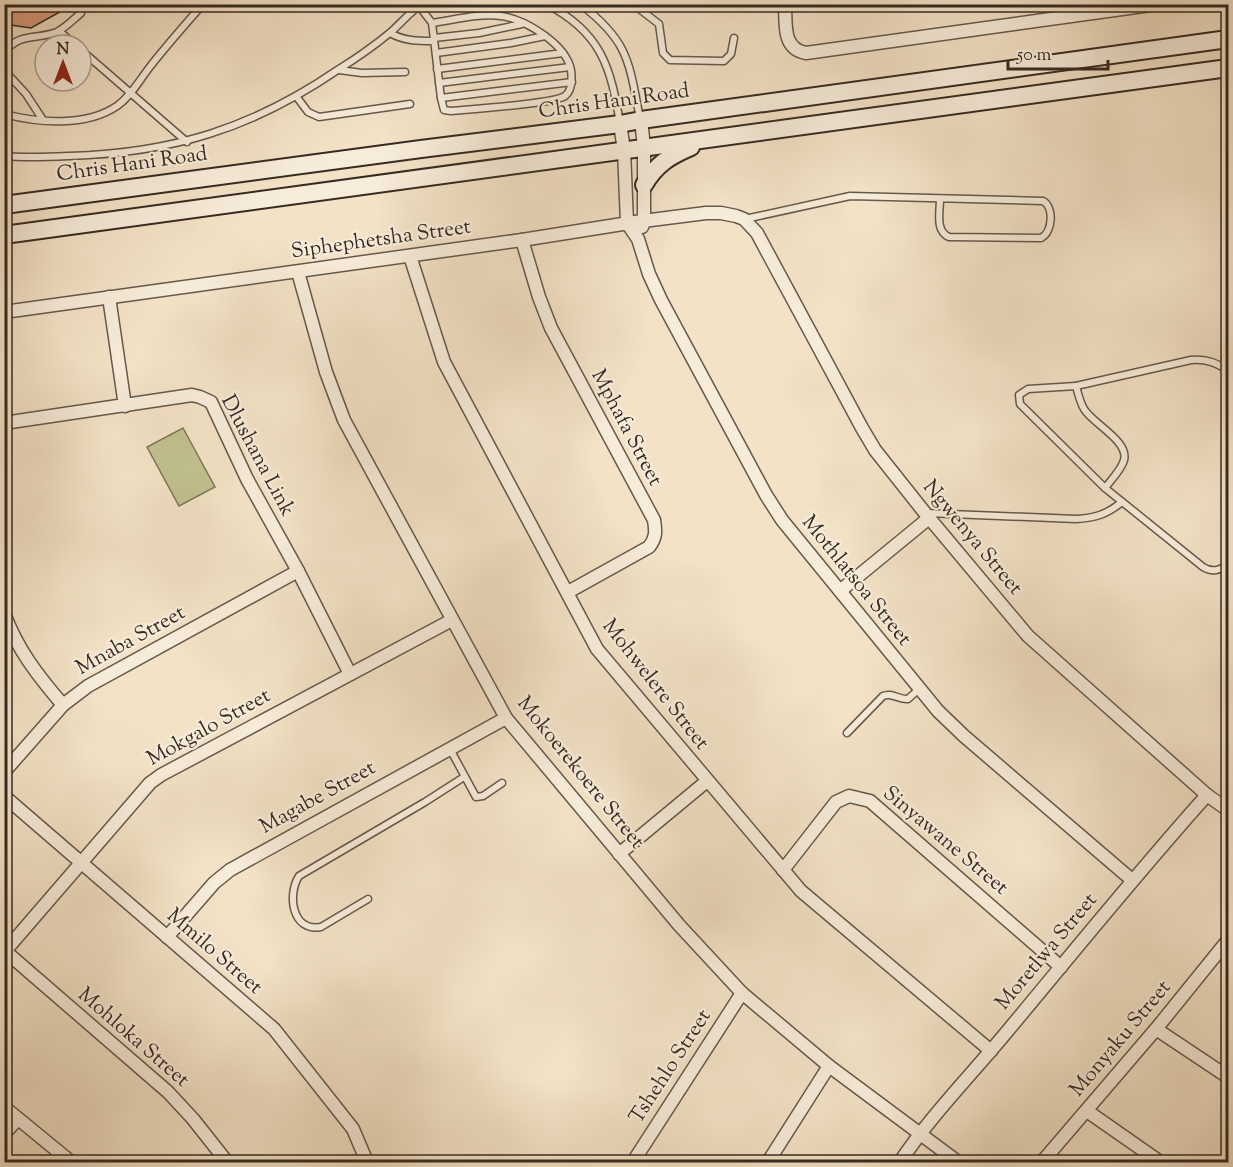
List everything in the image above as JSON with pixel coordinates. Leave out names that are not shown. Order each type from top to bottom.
[{"type":"main road","name":"Chris Hani Road","points":[[4,205],[620,124],[1228,39]]},
{"type":"main road","points":[[4,235],[1228,68]]},
{"type":"main road","points":[[644,185],[655,168],[666,159],[708,139]]},
{"type":"street","points":[[785,4],[786,31],[792,47],[797,52],[822,52],[1158,4]]},
{"type":"street","points":[[638,239],[644,221],[644,147],[641,120]]},
{"type":"street","points":[[620,124],[624,150],[627,223]]},
{"type":"street","name":"Siphephetsha Street","points":[[4,312],[522,240],[627,223],[721,213],[744,219]]},
{"type":"street","name":"Ngwenya Street","points":[[744,219],[757,233],[875,450],[927,516],[1028,636],[1207,795],[1228,810]]},
{"type":"street","name":"Mothlatsoa Street","points":[[627,223],[638,239],[649,274],[661,300],[766,495],[790,531],[919,689],[964,736],[1132,880]]},
{"type":"street","name":"Mphafa Street","points":[[522,240],[541,305],[551,328],[654,520],[656,536],[649,548],[568,592]]},
{"type":"street","name":"Mohwelere Street","points":[[410,256],[444,362],[597,649],[801,891],[991,1051]]},
{"type":"street","name":"Mokoerekoere Street","points":[[298,272],[326,372],[344,420],[506,718],[678,925],[742,993],[829,1066],[958,1162]]},
{"type":"street","points":[[109,297],[125,406]]},
{"type":"street","name":"Dlushana Link","points":[[4,423],[192,395],[211,402],[242,469],[298,571],[350,674]]},
{"type":"street","points":[[840,591],[927,516]]},
{"type":"street","name":"Mnaba Street","points":[[4,772],[63,705],[88,686],[298,571]]},
{"type":"street","points":[[4,613],[21,651],[63,705]]},
{"type":"street","name":"Mokgalo Street","points":[[4,951],[140,792],[155,779],[452,620]]},
{"type":"street","name":"Magabe Street","points":[[167,937],[214,883],[230,870],[506,718]]},
{"type":"street","points":[[619,854],[707,780]]},
{"type":"street","name":"Moretlwa Street","points":[[900,1162],[919,1134],[991,1051],[1132,880],[1207,795]]},
{"type":"street","name":"Mmilo Street","points":[[4,796],[274,1029],[353,1129],[367,1162]]},
{"type":"street","name":"Sinyawane Street","points":[[783,870],[836,802],[849,796],[870,801],[1061,967]]},
{"type":"street","name":"Monyaku Street","points":[[1042,1162],[1228,941]]},
{"type":"street","name":"Mohloka Street","points":[[4,951],[168,1092],[227,1162]]},
{"type":"street","name":"Tshehlo Street","points":[[633,1162],[742,993]]},
{"type":"street","points":[[1156,1029],[1228,1077]]},
{"type":"street","points":[[768,1162],[829,1066]]},
{"type":"street","points":[[4,1107],[71,1162]]},
{"type":"street","points":[[1087,1111],[1160,1162]]},
{"type":"street","points":[[4,1134],[18,1119]]},
{"type":"lane","points":[[4,53],[11,44],[20,39],[59,31],[81,13],[81,4]]},
{"type":"lane","points":[[4,114],[18,118],[73,120],[98,116],[117,106],[132,93],[150,66],[203,4]]},
{"type":"lane","points":[[546,4],[564,13],[584,28],[598,48],[609,70],[620,124]]},
{"type":"lane","points":[[580,4],[617,38],[626,55],[641,120]]},
{"type":"lane","points":[[633,4],[659,24],[663,53],[670,60],[724,61],[731,54],[734,38]]},
{"type":"lane","points":[[4,156],[34,158],[121,153],[187,142],[263,113],[296,96],[339,70],[390,33],[420,5],[432,23],[444,110],[537,102],[568,93],[572,82],[570,67],[563,53],[545,36],[523,24],[509,18],[489,15],[432,23]]},
{"type":"lane","points":[[390,33],[412,41],[523,24]]},
{"type":"lane","points":[[436,53],[545,36]]},
{"type":"lane","points":[[437,69],[563,53]]},
{"type":"lane","points":[[93,60],[187,142]]},
{"type":"lane","points":[[439,83],[570,67]]},
{"type":"lane","points":[[4,70],[26,94],[43,120]]},
{"type":"lane","points":[[339,70],[362,73],[405,72]]},
{"type":"lane","points":[[441,98],[572,82]]},
{"type":"lane","points":[[296,96],[308,112],[319,117],[410,104]]},
{"type":"lane","points":[[744,219],[850,196],[1042,201],[1050,208],[1049,230],[1041,238],[949,237],[942,234],[940,230],[940,199]]},
{"type":"lane","points":[[1228,371],[1219,364],[1205,359],[1191,360],[1076,386],[1028,389],[1019,395],[1020,404],[1105,488],[1203,567],[1208,570],[1219,570],[1228,565]]},
{"type":"lane","points":[[1076,386],[1084,410],[1095,423],[1119,441],[1124,453],[1124,460],[1105,488]]},
{"type":"lane","points":[[927,516],[1094,518],[1108,513],[1122,501]]},
{"type":"lane","points":[[847,733],[883,696],[890,694],[901,699],[908,699],[919,689]]},
{"type":"lane","points":[[449,748],[474,795],[478,797],[502,783]]},
{"type":"lane","points":[[368,899],[321,927],[315,928],[306,926],[297,916],[292,891],[299,876],[464,777]]},
{"type":"shaded area","points":[[183,428],[215,487],[179,506],[147,447]]},
{"type":"building","points":[[4,4],[64,4],[67,8],[31,28],[4,24]]}]
